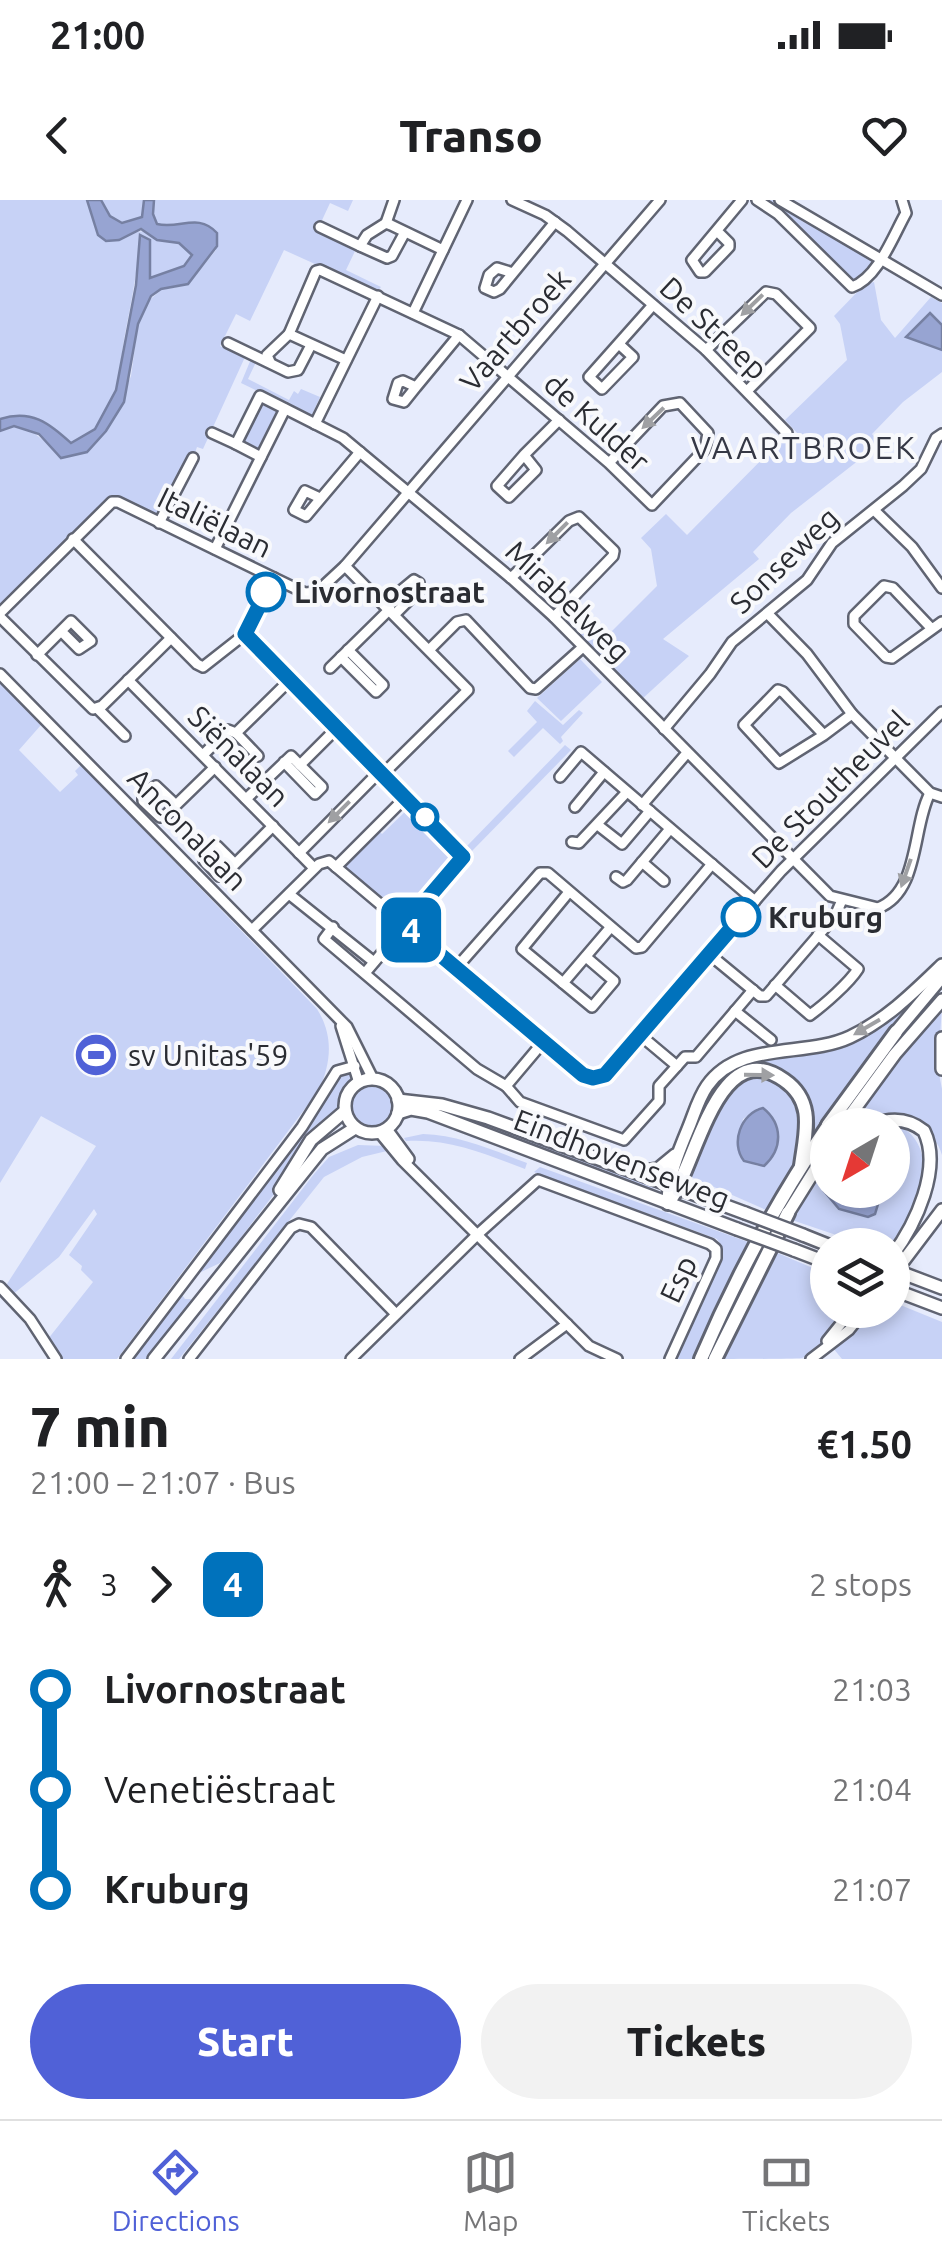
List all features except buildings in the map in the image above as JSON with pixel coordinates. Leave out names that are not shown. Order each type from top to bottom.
[{"type":"highway","points":[[840,1108],[896,1032]]},
{"type":"highway","points":[[668,1203],[719,1093],[735,1078],[756,1071],[781,1078],[804,1102],[807,1122],[801,1166]]},
{"type":"highway","points":[[701,1359],[739,1276],[810,1152]]},
{"type":"highway","points":[[715,1359],[788,1213]]},
{"type":"main road","points":[[674,1187],[680,1148],[702,1095],[722,1070],[756,1055],[814,1048],[848,1038],[891,1012],[942,965]]},
{"type":"main road","points":[[896,1032],[942,977]]},
{"type":"main road","points":[[856,1108],[895,1054],[942,1000]]},
{"type":"main road","points":[[942,1038],[942,1069]]},
{"type":"main road","points":[[373,1080],[389,1086],[398,1106],[383,1131],[366,1133],[355,1128],[345,1111],[348,1095],[359,1083],[373,1080]]},
{"type":"main road","name":"Eindhovenseweg","points":[[398,1106],[458,1109],[810,1238]]},
{"type":"main road","name":"Eindhovenseweg","points":[[398,1106],[428,1112],[810,1256]]},
{"type":"main road","points":[[272,1208],[303,1151],[345,1111]]},
{"type":"main road","points":[[910,1124],[929,1136],[940,1158],[935,1195],[910,1230]]},
{"type":"main road","points":[[154,1359],[322,1149],[355,1128]]},
{"type":"main road","points":[[630,1172],[658,1169],[680,1148]]},
{"type":"main road","points":[[788,1213],[810,1177]]},
{"type":"main road","points":[[800,1192],[810,1181]]},
{"type":"main road","points":[[910,1251],[942,1210]]},
{"type":"main road","points":[[211,1273],[232,1260]]},
{"type":"main road","points":[[910,1277],[942,1288]]},
{"type":"main road","points":[[910,1296],[942,1308]]},
{"type":"street","points":[[360,246],[386,223],[394,200]]},
{"type":"street","points":[[413,313],[467,200]]},
{"type":"street","name":"De Streep","points":[[512,200],[556,222],[706,350],[786,432]]},
{"type":"street","name":"Vaartbroek","points":[[408,492],[660,200]]},
{"type":"street","points":[[718,232],[729,247],[705,272],[700,272],[692,260],[742,200]]},
{"type":"street","points":[[758,200],[784,220],[849,286],[860,283],[880,259],[906,213],[902,200]]},
{"type":"street","points":[[780,200],[942,295]]},
{"type":"street","points":[[513,273],[556,222]]},
{"type":"street","points":[[386,223],[444,250]]},
{"type":"street","points":[[320,227],[387,258],[406,232]]},
{"type":"street","name":"de Kulder","points":[[289,334],[316,271],[378,296],[459,335],[609,463],[652,505],[706,449],[708,433],[680,403],[663,406],[609,463]]},
{"type":"street","points":[[706,350],[766,292],[776,294],[810,328],[747,392]]},
{"type":"street","points":[[315,424],[378,296]]},
{"type":"street","points":[[620,344],[633,357],[602,389],[589,377],[653,305]]},
{"type":"street","points":[[270,362],[270,350],[289,334],[346,360]]},
{"type":"street","points":[[416,387],[459,335]]},
{"type":"street","points":[[228,343],[294,372],[311,345]]},
{"type":"street","points":[[215,549],[285,408],[260,396],[236,444]]},
{"type":"street","name":"Mirabelweg","points":[[285,408],[343,438],[511,578],[826,894],[842,900]]},
{"type":"street","points":[[524,456],[536,470],[508,498],[498,486],[524,456],[558,420]]},
{"type":"street","points":[[212,433],[261,456]]},
{"type":"street","name":"Sonseweg","points":[[664,729],[732,642],[816,572],[832,543],[875,511],[921,468],[942,434]]},
{"type":"street","points":[[320,498],[360,452]]},
{"type":"street","points":[[158,524],[193,458]]},
{"type":"street","name":"Italiëlaan","points":[[0,615],[112,502],[312,594],[345,566],[408,492]]},
{"type":"street","points":[[875,511],[912,547],[942,588]]},
{"type":"street","points":[[511,578],[568,521],[580,517],[614,551],[613,556],[554,618]]},
{"type":"street","points":[[73,539],[203,667],[245,634],[274,578]]},
{"type":"street","points":[[299,852],[468,690],[345,566]]},
{"type":"street","points":[[884,586],[893,588],[937,626],[892,658],[886,657],[854,624],[854,616],[884,586]]},
{"type":"street","points":[[330,668],[390,609]]},
{"type":"street","points":[[768,614],[808,654],[852,714],[930,792],[942,797]]},
{"type":"street","points":[[0,615],[88,706],[98,709],[125,736]]},
{"type":"street","points":[[430,649],[457,622],[466,620],[530,688],[536,689],[583,646]]},
{"type":"street","points":[[37,654],[62,631]]},
{"type":"street","points":[[245,634],[463,857],[364,973]]},
{"type":"street","points":[[98,709],[172,638]]},
{"type":"street","name":"Anconalaan","points":[[0,674],[339,1019],[350,1032],[373,1080]]},
{"type":"street","name":"Siënalaan","points":[[128,680],[314,868]]},
{"type":"street","points":[[236,733],[290,680]]},
{"type":"street","points":[[824,735],[782,690],[774,693],[744,725],[779,763],[824,735],[852,714]]},
{"type":"street","name":"De Stoutheuvel","points":[[544,1041],[583,1075],[605,1075],[792,860],[942,712]]},
{"type":"street","points":[[300,765],[338,728]]},
{"type":"street","points":[[202,755],[228,730],[258,756]]},
{"type":"street","points":[[560,777],[581,752],[755,901]]},
{"type":"street","points":[[599,826],[622,844],[687,753]]},
{"type":"street","points":[[246,799],[284,762],[291,756],[322,787],[314,794],[284,762]]},
{"type":"street","points":[[176,805],[215,767]]},
{"type":"street","points":[[575,807],[604,772]]},
{"type":"street","points":[[572,842],[579,843],[599,826],[627,792]]},
{"type":"street","points":[[709,954],[763,997],[838,912],[842,900],[878,908],[898,892],[930,792]]},
{"type":"street","points":[[336,867],[406,797]]},
{"type":"street","points":[[235,864],[273,826]]},
{"type":"street","points":[[616,877],[627,880],[670,829]]},
{"type":"street","points":[[252,930],[314,868],[325,861],[336,867],[544,1041],[506,1086]]},
{"type":"street","points":[[642,862],[664,881]]},
{"type":"street","points":[[457,967],[540,873],[548,874],[634,947],[642,946],[712,864]]},
{"type":"street","points":[[569,892],[522,948],[592,1007],[614,982],[586,957]]},
{"type":"street","points":[[289,894],[374,962]]},
{"type":"street","points":[[333,927],[324,939],[477,1069],[506,1086],[520,1102],[624,1140],[659,1101],[659,1087],[676,1066],[685,1057],[696,1057],[753,990]]},
{"type":"street","points":[[564,983],[610,928]]},
{"type":"street","points":[[775,985],[810,1015],[832,993],[844,988],[858,969],[818,935]]},
{"type":"street","points":[[735,1011],[771,1040]]},
{"type":"street","name":"Anconalaan","points":[[339,1019],[359,1083]]},
{"type":"street","points":[[640,1035],[676,1066]]},
{"type":"street","points":[[126,1359],[301,1128],[337,1071],[355,1066]]},
{"type":"street","points":[[301,1128],[326,1126]]},
{"type":"street","points":[[383,1131],[402,1160],[589,1346],[617,1359]]},
{"type":"street","name":"Esp","points":[[351,1359],[365,1355],[396,1314],[538,1180],[713,1246],[716,1258],[670,1359]]},
{"type":"street","points":[[188,1359],[291,1228],[300,1224],[311,1227],[396,1314]]},
{"type":"street","points":[[0,1287],[30,1319],[56,1359]]},
{"type":"street","points":[[520,1359],[567,1324]]},
{"type":"street","points":[[820,1351],[838,1328]]},
{"type":"street","points":[[811,1359],[850,1328]]},
{"type":"shaded area","points":[[0,200],[87,200],[93,220],[134,232],[147,231],[163,241],[179,243],[192,255],[184,266],[150,278],[150,240],[140,236],[114,396],[99,425],[71,443],[38,420],[20,416],[0,419]]},
{"type":"shaded area","points":[[87,200],[101,200],[110,216],[122,223],[142,217],[144,200],[154,200],[157,224],[203,224],[217,233],[217,246],[188,284],[161,289],[151,296],[138,324],[124,402],[87,452],[61,458],[39,434],[14,426],[0,431],[0,419],[21,416],[39,420],[71,443],[95,429],[116,390],[136,285],[140,235],[150,240],[150,278],[184,266],[192,255],[179,243],[157,240],[141,229],[119,240],[106,241],[98,235]]},
{"type":"shaded area","points":[[101,200],[144,200],[142,217],[122,223],[110,216]]},
{"type":"shaded area","points":[[154,200],[353,200],[348,211],[330,203],[317,231],[356,249],[346,270],[381,287],[377,292],[284,250],[250,321],[236,314],[220,346],[245,357],[203,449],[197,447],[194,456],[189,455],[161,515],[111,497],[0,604],[0,431],[23,427],[53,446],[87,452],[112,423],[131,376],[138,324],[146,303],[161,290],[182,286],[194,277],[216,250],[217,233],[210,227],[196,223],[157,224]]},
{"type":"shaded area","points":[[764,200],[773,200],[871,258],[872,266],[854,283]]},
{"type":"shaded area","points":[[874,282],[881,320],[895,338],[931,297],[942,303],[942,325],[930,314],[908,338],[942,350],[942,372],[903,402],[872,434],[880,444],[866,459],[859,460],[791,513],[753,552],[759,559],[663,639],[689,656],[641,700],[579,635],[594,620],[599,644],[657,586],[651,549],[641,538],[666,514],[687,535],[785,436],[798,434],[785,420],[847,360],[840,324],[834,316],[865,284]]},
{"type":"shaded area","points":[[930,313],[942,325],[942,350],[906,337]]},
{"type":"shaded area","points":[[251,359],[256,362],[248,379],[289,400],[294,391],[298,394],[301,389],[320,397],[311,417],[241,383]]},
{"type":"shaded area","points":[[262,401],[279,408],[258,452],[241,442]]},
{"type":"shaded area","points":[[580,659],[602,682],[561,721],[537,698]]},
{"type":"shaded area","points":[[0,683],[41,725],[19,750],[60,792],[78,775],[75,771],[81,765],[317,1009],[328,1039],[328,1060],[319,1090],[117,1359],[60,1359],[48,1339],[93,1282],[69,1255],[97,1214],[94,1209],[59,1257],[12,1295],[5,1287],[96,1146],[41,1116],[0,1183]]},
{"type":"shaded area","points":[[535,701],[563,725],[579,710],[583,713],[561,737],[560,744],[543,728],[514,757],[508,751],[537,722],[527,711]]},
{"type":"shaded area","points":[[565,745],[571,750],[471,852],[467,846]]},
{"type":"shaded area","points":[[408,809],[454,856],[404,920],[342,866],[378,830],[382,834]]},
{"type":"shaded area","points":[[942,971],[838,1108],[810,1108],[807,1149],[809,1116],[782,1075],[734,1075],[683,1172],[677,1169],[705,1096],[736,1064],[835,1045]]},
{"type":"shaded area","points":[[942,1006],[938,1069],[942,1089],[942,1155],[933,1138],[910,1124],[910,1108],[861,1108]]},
{"type":"shaded area","points":[[352,1070],[355,1080],[337,1114],[229,1254],[201,1272],[201,1265],[341,1074]]},
{"type":"shaded area","points":[[756,1074],[788,1086],[804,1116],[796,1159],[766,1210],[689,1176],[727,1088]],"holes":[[[758,1108],[775,1121],[777,1140],[774,1155],[758,1166],[744,1161],[738,1147],[743,1119]]]},
{"type":"shaded area","points":[[372,1085],[387,1092],[394,1107],[387,1122],[372,1129],[357,1122],[350,1107],[357,1092]]},
{"type":"shaded area","points":[[416,1102],[455,1111],[656,1182],[652,1192]]},
{"type":"shaded area","points":[[763,1108],[774,1121],[778,1137],[775,1152],[764,1166],[744,1161],[738,1146],[744,1122]]},
{"type":"shaded area","points":[[423,1134],[463,1140],[527,1163],[525,1169],[467,1148],[404,1138]]},
{"type":"shaded area","points":[[910,1135],[923,1158],[924,1175],[921,1193],[906,1228],[816,1228],[792,1220],[810,1192],[810,1208],[838,1208],[868,1217],[878,1208],[910,1208]]},
{"type":"shaded area","points":[[358,1145],[387,1146],[391,1150],[362,1157],[324,1177],[179,1359],[171,1359],[314,1174],[329,1157]]},
{"type":"shaded area","points":[[540,1167],[748,1242],[693,1359],[675,1359],[722,1257],[717,1239],[534,1172]]},
{"type":"shaded area","points":[[838,1208],[877,1208],[868,1217]]},
{"type":"shaded area","points":[[775,1252],[810,1267],[810,1328],[834,1328],[822,1344],[802,1358],[721,1359]]},
{"type":"shaded area","points":[[180,1292],[185,1299],[191,1299],[189,1310],[148,1359],[130,1359]]},
{"type":"shaded area","points":[[910,1309],[942,1322],[942,1359],[842,1359],[833,1348],[857,1328],[910,1328]]},
{"type":"bus line","name":"4","points":[[266,592],[245,634],[461,852],[463,857],[458,865],[405,925],[583,1075],[605,1075],[741,917]]},
{"type":"place","name":"Livornostraat","points":[[266,592]]},
{"type":"place","name":"Kruburg","points":[[741,917]]},
{"type":"place","name":"sv Unitas'59","points":[[96,1055]]},
{"type":"district","name":"VAARTBROEK","points":[[804,447]]}]
